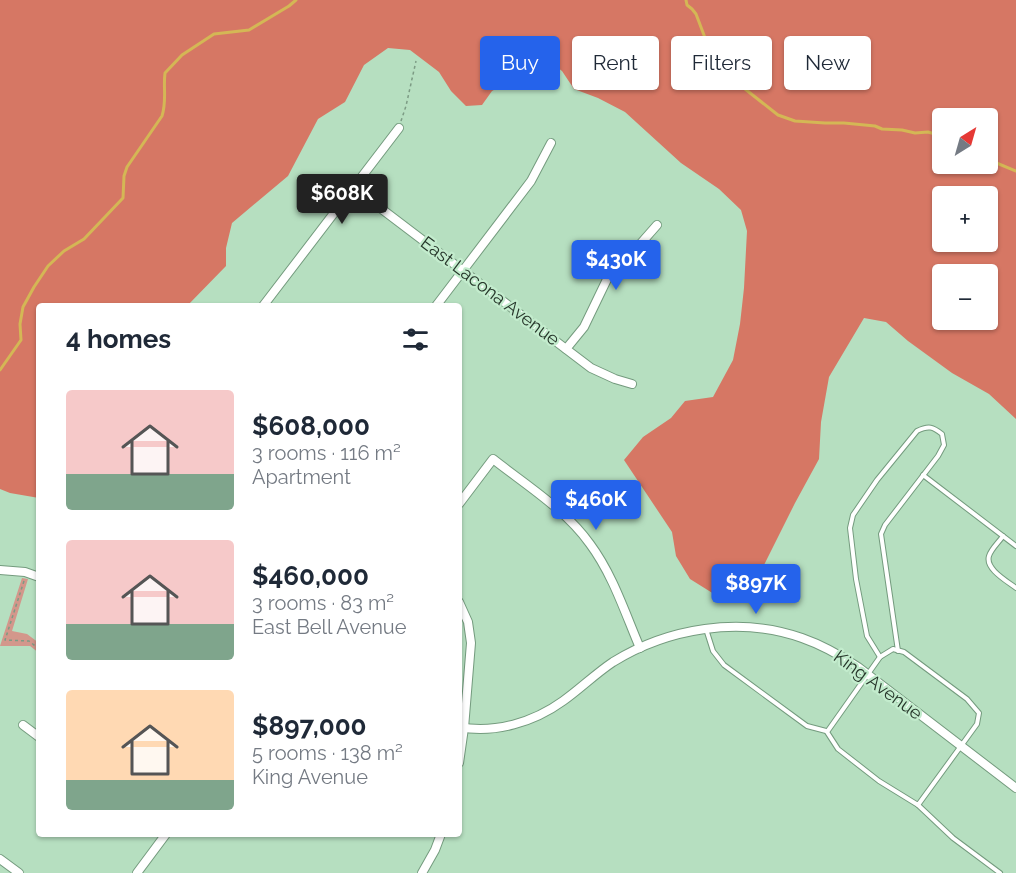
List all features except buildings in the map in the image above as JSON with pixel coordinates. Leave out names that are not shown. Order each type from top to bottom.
[{"type":"street","points":[[265,303],[399,128]]},
{"type":"street","points":[[438,303],[531,181],[551,143]]},
{"type":"street","name":"East Lacona Avenue","points":[[354,188],[591,368],[632,384]]},
{"type":"street","points":[[566,349],[584,327],[611,271],[657,225]]},
{"type":"street","points":[[462,500],[493,459],[562,513],[577,528],[602,562],[612,580],[640,648]]},
{"type":"street","points":[[0,570],[36,576]]},
{"type":"street","points":[[462,609],[468,622],[471,643],[462,720]]},
{"type":"street","name":"King Avenue","points":[[462,728],[506,727],[535,717],[562,702],[615,661],[661,639],[706,629],[758,628],[800,637],[840,655],[1016,788]]},
{"type":"street","points":[[23,725],[36,734]]},
{"type":"street","points":[[137,873],[164,837]]},
{"type":"street","points":[[422,873],[440,837]]},
{"type":"street","points":[[0,859],[19,873]]},
{"type":"lane","points":[[880,657],[867,636],[856,579],[850,528],[853,515],[877,480],[917,430],[925,427],[934,428],[942,435],[944,445],[885,525],[881,534],[898,651]]},
{"type":"lane","points":[[923,475],[1016,546]]},
{"type":"lane","points":[[1003,536],[989,556],[989,563],[994,571],[1016,588]]},
{"type":"lane","points":[[706,629],[713,651],[724,665],[807,726],[826,732],[838,749],[879,781],[918,805],[952,838],[1000,873]]},
{"type":"lane","points":[[826,732],[880,657],[893,649],[904,652],[967,699],[979,713],[977,724],[918,805]]},
{"type":"path","points":[[399,128],[416,61]]},
{"type":"path","points":[[27,573],[5,640],[29,641],[36,647]]},
{"type":"shaded area","points":[[0,0],[1016,0],[1016,419],[989,394],[952,373],[886,322],[864,318],[829,377],[821,422],[819,459],[750,593],[722,599],[690,579],[676,556],[672,532],[624,460],[643,437],[671,418],[685,401],[713,397],[733,360],[744,288],[747,231],[741,210],[719,189],[681,163],[625,112],[577,90],[659,90],[659,36],[572,36],[572,86],[560,69],[560,36],[480,36],[480,90],[494,90],[482,105],[466,106],[451,91],[439,72],[410,50],[388,48],[364,65],[345,102],[318,119],[288,176],[232,223],[226,248],[226,266],[190,303],[36,303],[36,497],[0,489]]},
{"type":"shaded area","points":[[22,578],[28,579],[12,631],[27,634],[36,641],[36,651],[30,646],[0,646]]},
{"type":"waterway","points":[[0,370],[21,340],[20,324],[23,307],[48,266],[64,251],[84,239],[123,198],[124,176],[127,167],[162,116],[165,73],[182,55],[214,34],[249,30],[296,0]]},
{"type":"waterway","points":[[686,0],[687,5],[696,14],[707,43],[730,68],[731,74],[745,89],[778,115],[795,121],[844,123],[915,133],[932,133]]},
{"type":"waterway","points":[[998,164],[1016,171]]}]
